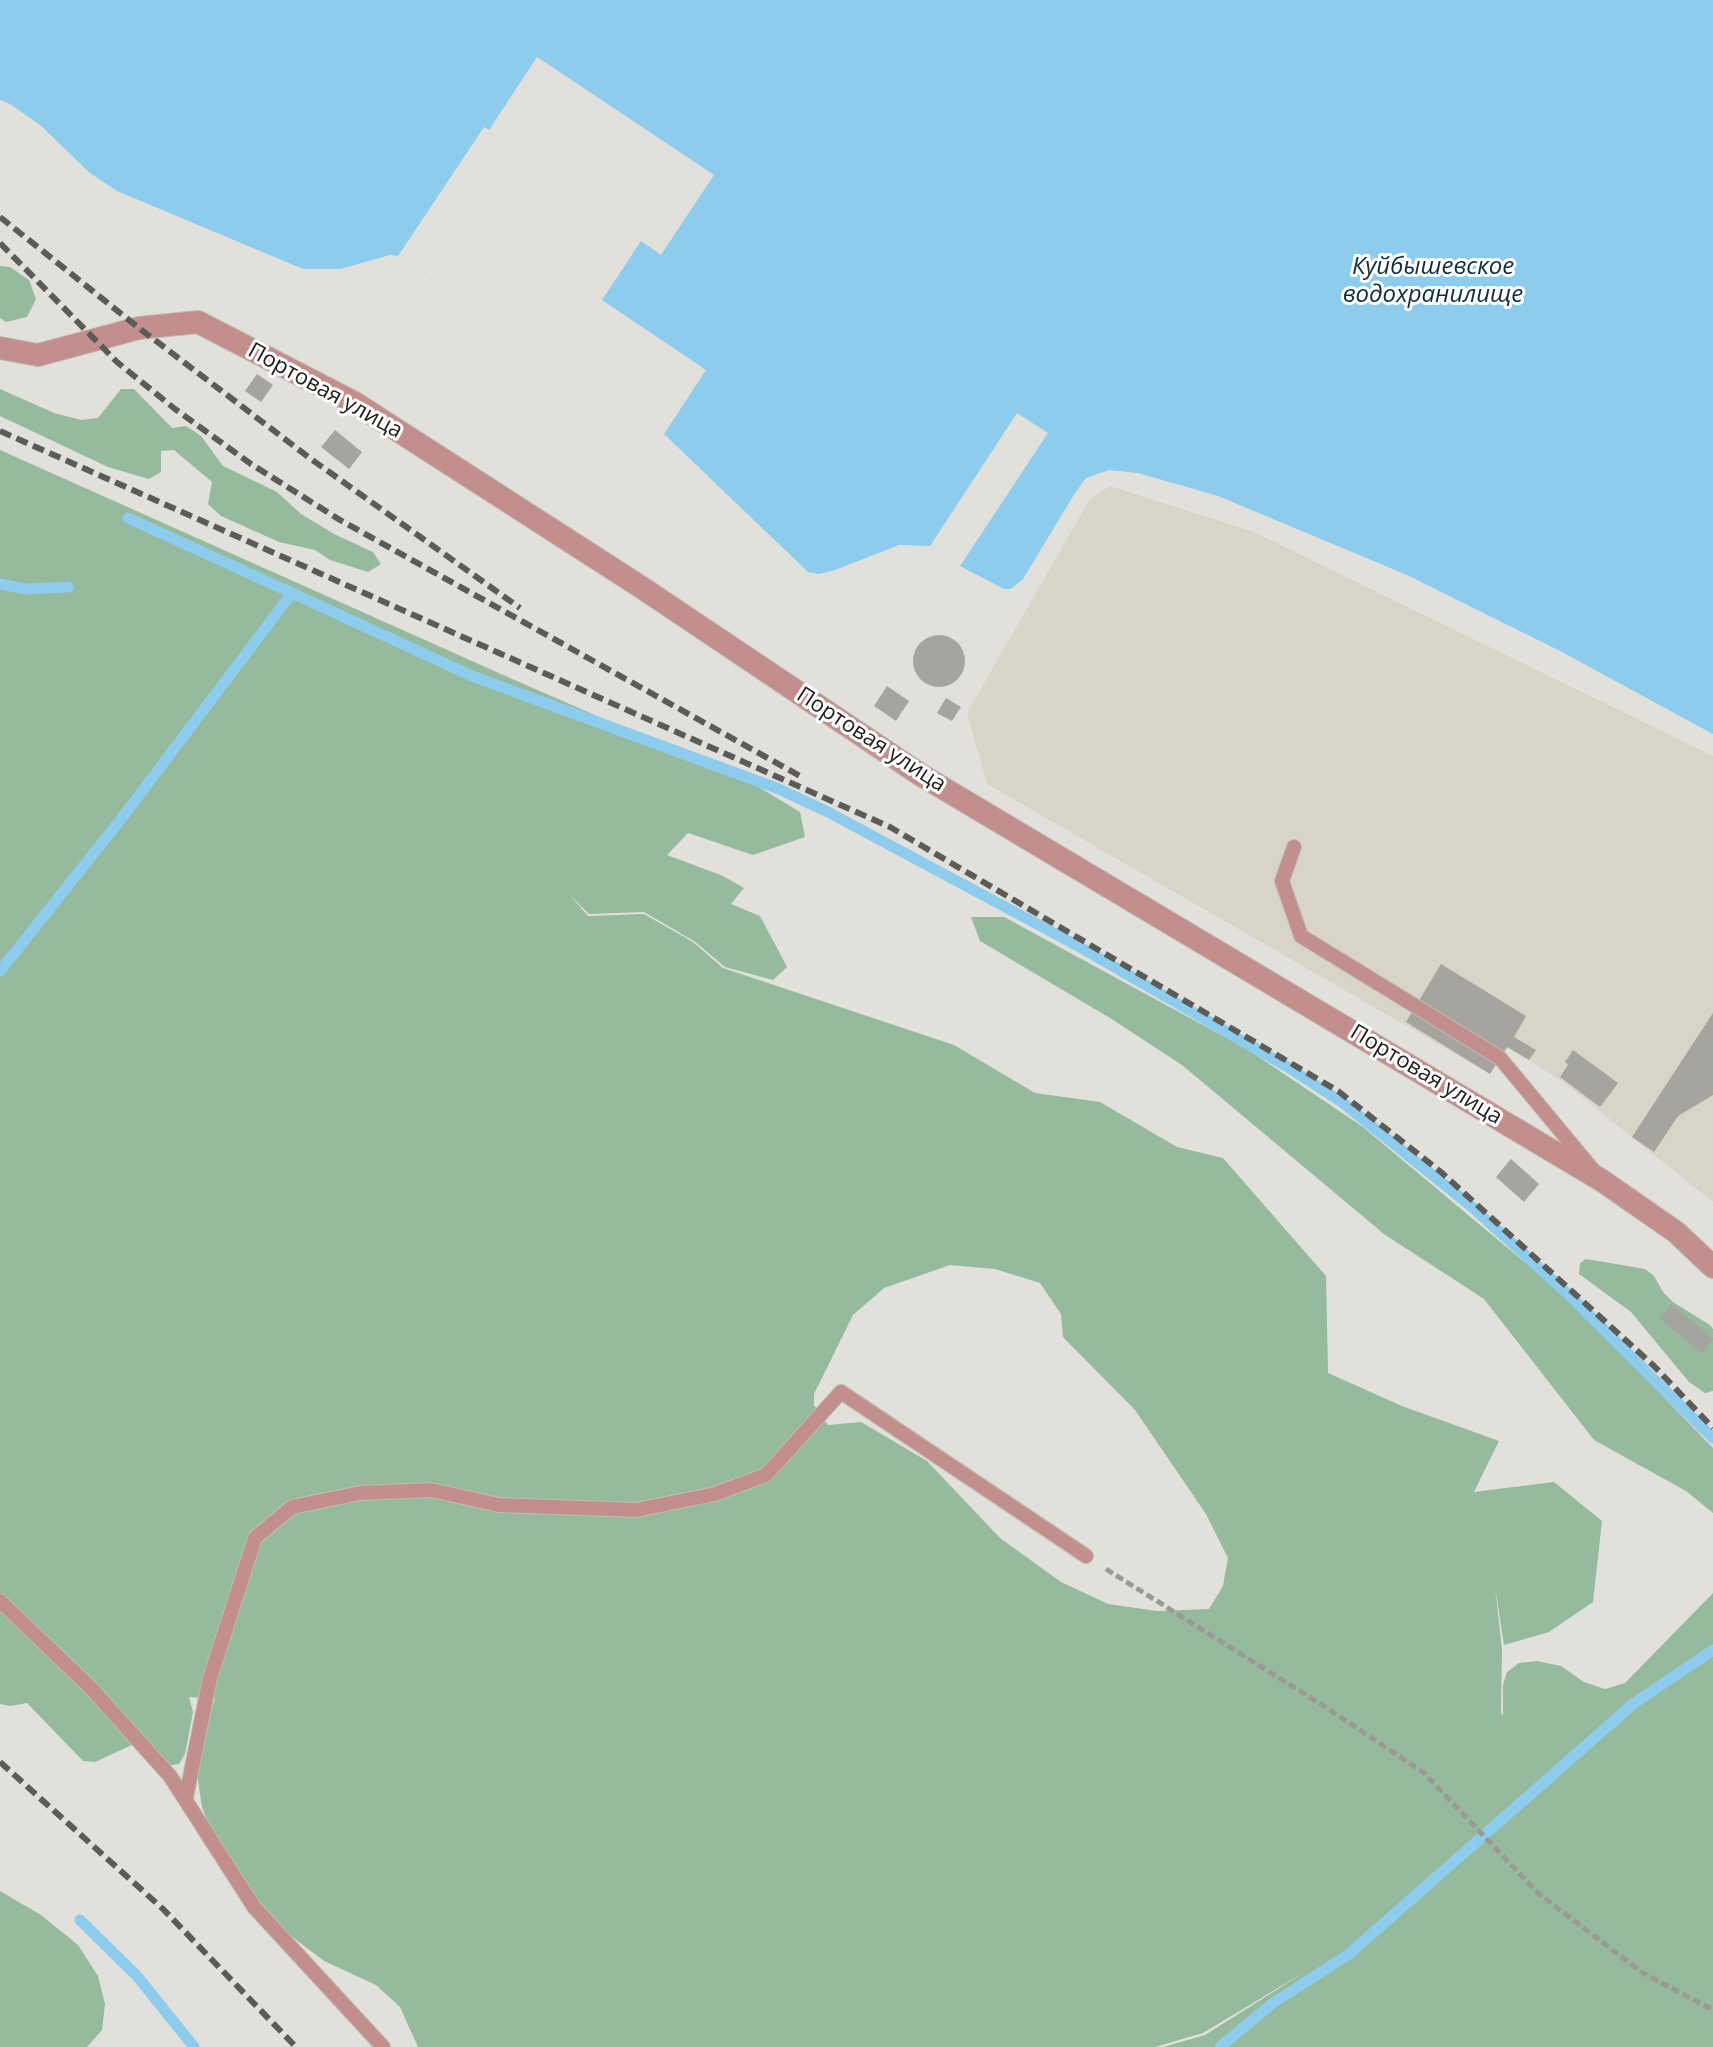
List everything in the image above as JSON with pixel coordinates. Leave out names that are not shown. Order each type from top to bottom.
[{"type":"street","name":"Портовая улица","points":[[0,348],[38,355],[139,328],[198,322],[342,397],[644,589],[921,775],[1601,1180],[1676,1232],[1713,1267]]},
{"type":"lane","points":[[1294,847],[1282,881],[1301,936],[1500,1058],[1601,1180]]},
{"type":"lane","points":[[186,1797],[210,1678],[255,1538],[292,1507],[360,1493],[431,1490],[499,1505],[636,1510],[715,1494],[766,1475],[841,1392],[1086,1556]]},
{"type":"lane","points":[[0,1601],[90,1687],[186,1797],[254,1907],[383,2047]]},
{"type":"path","points":[[1086,1556],[1424,1773],[1539,1894],[1643,1973],[1713,2010]]},
{"type":"shaded area","points":[[1110,486],[1254,532],[1713,756],[1713,1202],[1562,1081],[1508,1047],[1490,1074],[987,784],[967,713],[1090,499]]},
{"type":"green space","points":[[0,266],[10,267],[29,280],[36,299],[27,317],[6,322],[0,318]]},
{"type":"green space","points":[[0,389],[54,413],[81,420],[98,418],[121,389],[134,389],[172,428],[186,426],[201,436],[223,466],[277,492],[301,514],[373,552],[381,564],[368,572],[330,560],[315,550],[279,542],[221,516],[208,504],[212,482],[174,450],[161,451],[161,472],[149,479],[108,467],[0,416]]},
{"type":"green space","points":[[0,450],[613,723],[722,765],[800,812],[805,837],[753,855],[688,833],[667,855],[723,876],[744,888],[731,904],[760,916],[787,967],[773,980],[725,967],[694,941],[644,912],[589,914],[570,895],[588,916],[644,914],[693,942],[723,968],[954,1045],[1035,1093],[1100,1102],[1177,1147],[1223,1158],[1326,1276],[1328,1373],[1402,1406],[1499,1441],[1474,1492],[1554,1482],[1602,1521],[1593,1602],[1549,1632],[1504,1645],[1495,1587],[1502,1649],[1503,1717],[1503,1685],[1507,1672],[1519,1663],[1537,1661],[1561,1666],[1584,1682],[1605,1689],[1625,1683],[1713,1593],[1713,2047],[1163,2047],[1205,2035],[1308,1970],[1203,2033],[1155,2047],[418,2047],[400,2007],[376,1985],[324,1961],[295,1939],[267,1914],[223,1863],[202,1807],[196,1767],[202,1733],[215,1699],[189,1697],[193,1712],[185,1754],[179,1764],[172,1765],[167,1765],[145,1746],[132,1745],[95,1762],[83,1761],[27,1703],[0,1704]],"holes":[[[950,1265],[995,1269],[1040,1283],[1061,1314],[1063,1337],[1135,1410],[1206,1514],[1228,1558],[1223,1586],[1209,1609],[1157,1611],[1108,1604],[1061,1582],[1000,1538],[927,1461],[861,1422],[828,1425],[814,1405],[814,1394],[853,1315],[884,1288]]]},
{"type":"green space","points":[[971,917],[1004,917],[1247,1049],[1363,1127],[1571,1301],[1713,1448],[1713,1513],[1686,1491],[1594,1440],[1484,1299],[1384,1234],[1182,1065],[980,941]]},
{"type":"green space","points":[[1586,1259],[1645,1269],[1673,1302],[1710,1325],[1713,1329],[1713,1391],[1705,1393],[1689,1382],[1631,1312],[1579,1274],[1580,1263]]},
{"type":"green space","points":[[0,1891],[41,1915],[78,1945],[98,1976],[105,2004],[102,2030],[87,2047],[0,2047]]},
{"type":"water","name":"Куйбышевское водохранилище","points":[[0,0],[1713,0],[1713,734],[1560,651],[1407,575],[1218,496],[1138,473],[1109,470],[1086,478],[1023,579],[1011,589],[1004,589],[960,566],[930,546],[899,545],[835,570],[819,574],[808,572],[664,434],[398,256],[390,255],[340,269],[303,269],[117,191],[90,173],[40,125],[0,100]]},
{"type":"pier","points":[[537,57],[714,175],[661,255],[641,241],[602,300],[706,370],[664,434],[398,256],[484,127],[489,130]]},
{"type":"pier","points":[[1017,413],[1048,433],[960,566],[930,546]]},
{"type":"building","points":[[257,374],[273,385],[261,402],[245,391]]},
{"type":"building","points":[[335,430],[362,452],[349,469],[321,447]]},
{"type":"building","points":[[939,635],[957,643],[965,661],[957,679],[939,687],[921,679],[913,661],[921,643]]},
{"type":"building","points":[[887,686],[909,701],[896,721],[874,706]]},
{"type":"building","points":[[946,698],[961,707],[952,721],[937,713]]},
{"type":"building","points":[[1441,964],[1526,1016],[1514,1037],[1536,1050],[1529,1060],[1507,1047],[1490,1074],[1406,1022]]},
{"type":"building","points":[[1713,1013],[1713,1095],[1678,1116],[1654,1152],[1632,1137]]},
{"type":"building","points":[[1573,1050],[1618,1083],[1600,1107],[1560,1077]]},
{"type":"building","points":[[1511,1159],[1539,1184],[1524,1202],[1496,1177]]},
{"type":"building","points":[[1671,1304],[1713,1339],[1702,1353],[1659,1318]]},
{"type":"waterway","points":[[128,518],[292,593]]},
{"type":"waterway","points":[[0,584],[25,589],[68,587]]},
{"type":"waterway","points":[[0,971],[121,819],[292,593],[472,676],[779,789],[830,813],[1078,946],[1286,1066],[1343,1103],[1472,1207],[1568,1294],[1713,1438]]},
{"type":"waterway","points":[[1220,2047],[1273,2003],[1349,1954],[1633,1704],[1713,1650]]},
{"type":"waterway","points":[[80,1920],[137,1976],[194,2047]]},
{"type":"railway","points":[[0,217],[311,459],[520,608]]},
{"type":"railway","points":[[0,243],[117,362],[251,464],[340,520],[800,776]]},
{"type":"railway","points":[[0,431],[890,827],[1338,1091],[1441,1172],[1654,1366],[1713,1428]]},
{"type":"railway","points":[[0,1762],[163,1909],[296,2047]]}]
